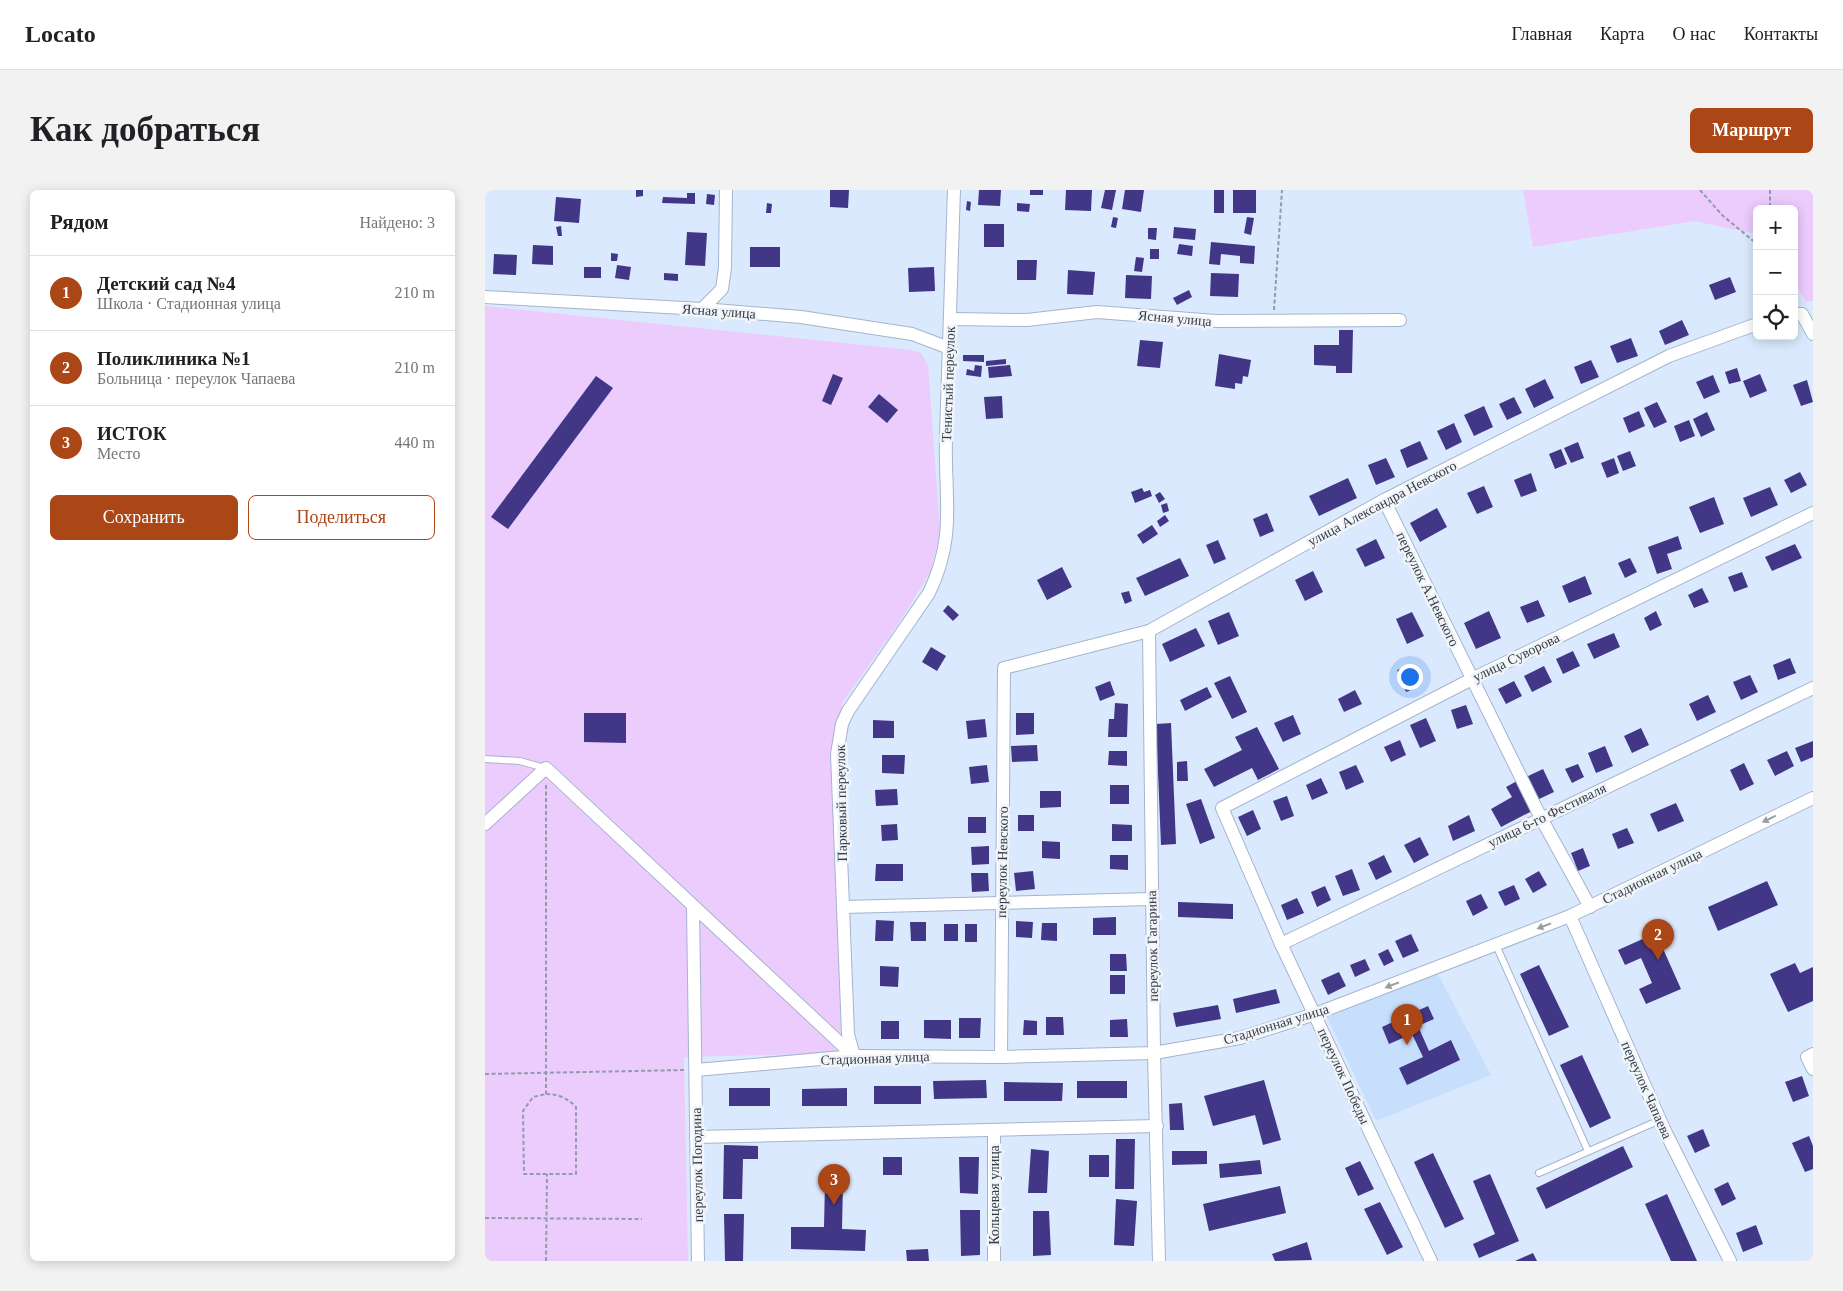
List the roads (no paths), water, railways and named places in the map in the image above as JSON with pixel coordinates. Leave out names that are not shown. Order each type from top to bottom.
[{"type":"street","points":[[702,309],[722,289],[725,268],[726,190]]},
{"type":"street","name":"Тенистый переулок","points":[[937,576],[947,537],[946,451],[954,190]]},
{"type":"street","name":"Ясная улица","points":[[485,297],[702,309],[801,317],[912,334],[949,348]]},
{"type":"street","name":"Ясная улица","points":[[950,319],[1027,320],[1097,312],[1217,321],[1400,320]]},
{"type":"street","points":[[1803,314],[1813,334]]},
{"type":"street","name":"улица Александра Невского","points":[[1004,668],[1149,631],[1384,500],[1669,356],[1753,325]]},
{"type":"street","name":"переулок А.Невского","points":[[1384,500],[1541,818],[1590,907]]},
{"type":"street","name":"улица Суворова","points":[[1222,808],[1472,678],[1813,512]]},
{"type":"street","name":"Парковый переулок","points":[[854,1056],[848,1034],[837,754],[842,724],[848,711],[929,593],[937,576]]},
{"type":"street","name":"переулок Гагарина","points":[[1149,631],[1153,1053],[1157,1126],[1159,1261]]},
{"type":"street","name":"переулок Невского","points":[[1001,1057],[1004,668]]},
{"type":"street","name":"улица 6-го Фестиваля","points":[[1281,944],[1813,688]]},
{"type":"street","points":[[485,824],[546,768],[854,1056]]},
{"type":"street","name":"Стадионная улица","points":[[696,1070],[854,1056],[1001,1057],[1153,1053],[1239,1038],[1315,1014],[1570,916],[1813,798]]},
{"type":"street","name":"переулок Победы","points":[[1222,808],[1281,944],[1431,1261]]},
{"type":"street","points":[[843,907],[1151,900]]},
{"type":"street","name":"переулок Погодина","points":[[693,907],[698,1261]]},
{"type":"street","name":"переулок Чапаева","points":[[1570,916],[1660,1120],[1730,1261]]},
{"type":"street","points":[[1810,1056],[1813,1069]]},
{"type":"street","points":[[697,1137],[1157,1126]]},
{"type":"street","name":"Кольцевая улица","points":[[994,1130],[994,1261]]},
{"type":"lane","points":[[485,759],[520,761],[546,768]]},
{"type":"lane","points":[[1496,945],[1588,1151]]},
{"type":"lane","points":[[1539,1173],[1660,1120]]},
{"type":"place","name":"Поликлиника №1","points":[[1658,960]]},
{"type":"place","name":"Детский сад №4","points":[[1407,1045]]},
{"type":"place","name":"ИСТОК","points":[[834,1205]]}]
